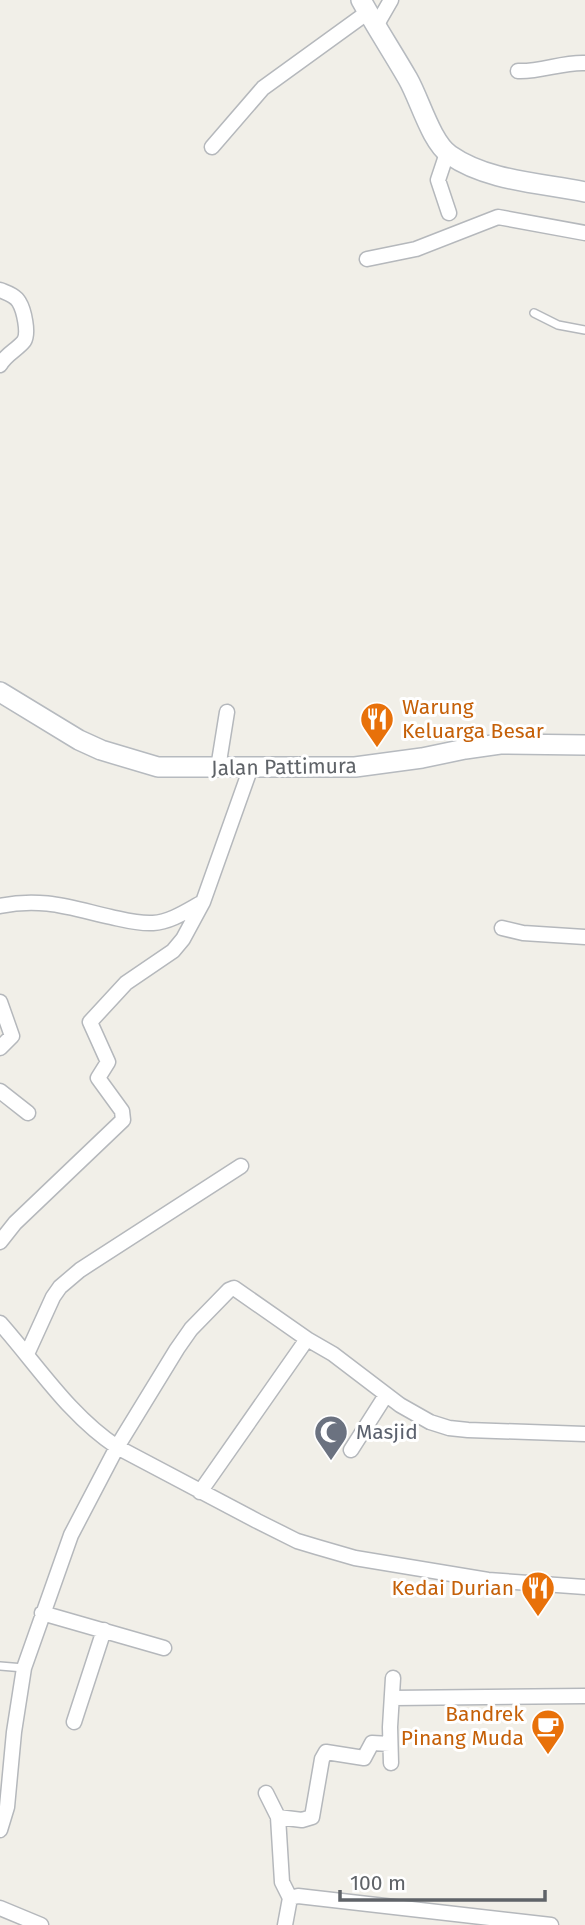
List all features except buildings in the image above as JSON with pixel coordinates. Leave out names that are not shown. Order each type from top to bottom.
[{"type":"street","points":[[212,147],[263,88],[368,13],[391,0]]},
{"type":"street","points":[[368,13],[447,153],[463,163],[503,177],[585,192]]},
{"type":"street","points":[[518,71],[535,72],[572,62],[585,63]]},
{"type":"street","points":[[447,153],[438,180],[449,213]]},
{"type":"street","points":[[367,259],[416,249],[498,218],[585,233]]},
{"type":"street","points":[[0,290],[20,303],[27,334],[23,342],[3,358],[0,365]]},
{"type":"street","name":"Jalan Pattimura","points":[[0,692],[79,740],[101,750],[158,767],[355,767],[500,744],[585,746]]},
{"type":"street","points":[[218,768],[228,712]]},
{"type":"street","points":[[0,1242],[15,1223],[123,1120],[122,1111],[98,1079],[108,1062],[90,1022],[126,983],[179,945],[203,902],[251,767]]},
{"type":"street","points":[[2,906],[41,901],[134,922],[155,923],[173,918],[203,902]]},
{"type":"street","points":[[502,928],[523,933],[585,937]]},
{"type":"street","points":[[0,1002],[12,1035],[0,1048]]},
{"type":"street","points":[[0,1091],[28,1113]]},
{"type":"street","points":[[27,1354],[48,1306],[60,1287],[80,1270],[241,1166]]},
{"type":"street","points":[[0,1830],[7,1807],[14,1732],[24,1668],[71,1535],[117,1447],[184,1338],[231,1288],[238,1289],[307,1339],[333,1354],[416,1415],[449,1428],[585,1434]]},
{"type":"street","points":[[2,1330],[100,1436],[200,1492],[297,1541],[355,1558],[488,1580],[585,1587]]},
{"type":"street","points":[[200,1492],[307,1339]]},
{"type":"street","points":[[351,1450],[386,1395]]},
{"type":"street","points":[[42,1613],[164,1648]]},
{"type":"street","points":[[74,1722],[104,1630]]},
{"type":"street","points":[[391,1763],[393,1678]]},
{"type":"street","points":[[393,1698],[585,1696]]},
{"type":"street","points":[[278,1817],[302,1820],[312,1817],[322,1759],[326,1752],[364,1758],[372,1743],[390,1744]]},
{"type":"street","points":[[266,1793],[278,1817],[282,1882],[290,1898],[285,1925]]},
{"type":"street","points":[[290,1898],[298,1896],[551,1925]]},
{"type":"street","points":[[0,1908],[41,1925]]},
{"type":"lane","points":[[534,313],[558,325],[585,330]]},
{"type":"lane","points":[[0,1666],[24,1668]]},
{"type":"place","name":"Warung Keluarga Besar","points":[[377,749]]},
{"type":"place","name":"Masjid","points":[[331,1462]]},
{"type":"place","name":"Kedai Durian","points":[[538,1618]]},
{"type":"place","name":"Bandrek Pinang Muda","points":[[548,1756]]}]
